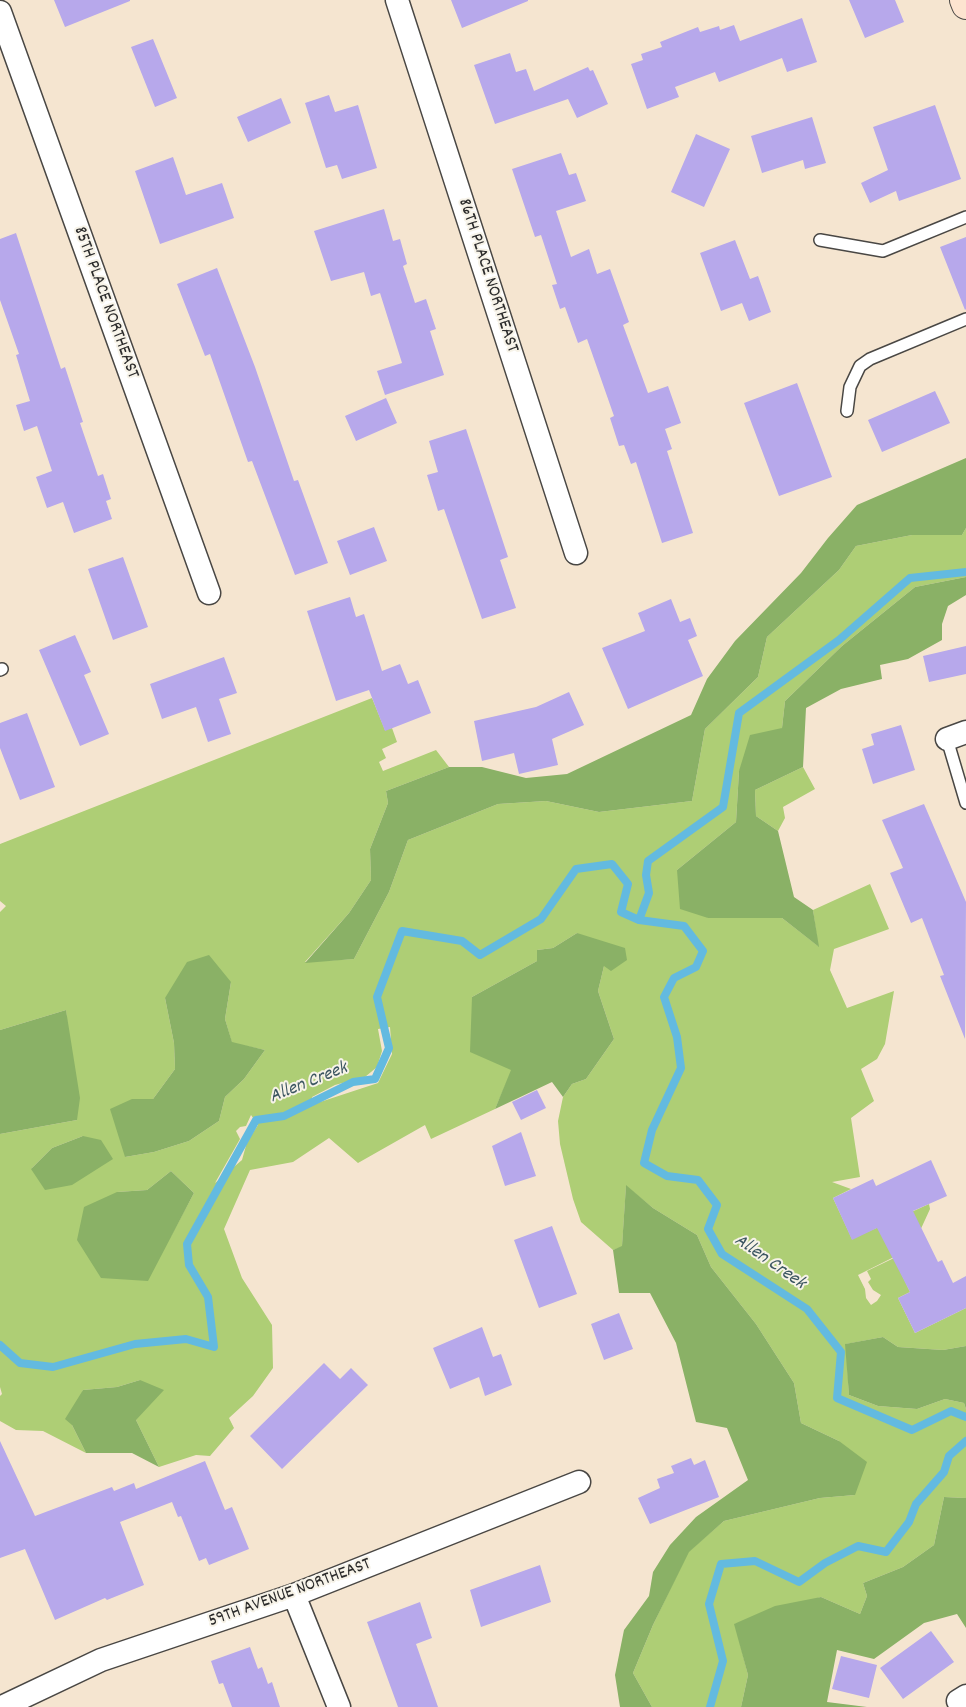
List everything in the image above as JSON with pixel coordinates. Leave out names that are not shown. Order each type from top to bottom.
[{"type":"main road","points":[[964,0],[966,5]]},
{"type":"street","name":"86TH PLACE NORTHEAST","points":[[397,0],[576,553]]},
{"type":"street","name":"85TH PLACE NORTHEAST","points":[[0,12],[209,593]]},
{"type":"street","name":"59TH AVENUE NORTHEAST","points":[[2,1707],[101,1660],[294,1595],[579,1482]]},
{"type":"street","points":[[294,1595],[339,1707]]},
{"type":"lane","points":[[820,240],[883,251],[966,217]]},
{"type":"lane","points":[[847,411],[850,387],[860,366],[870,359],[966,319]]},
{"type":"lane","points":[[956,735],[966,803]]},
{"type":"green space","points":[[966,458],[966,528],[962,535],[912,535],[856,546],[839,570],[767,637],[758,677],[705,729],[692,801],[599,812],[546,801],[498,804],[408,840],[389,892],[354,959],[305,963],[349,913],[371,880],[370,849],[388,803],[386,791],[449,767],[482,767],[526,778],[567,774],[691,715],[707,679],[735,641],[801,573],[857,505]]},
{"type":"green space","points":[[966,528],[966,577],[915,587],[842,646],[785,701],[782,728],[739,771],[736,822],[677,870],[708,918],[782,918],[818,946],[813,910],[870,884],[889,929],[834,949],[830,970],[847,1008],[894,991],[885,1044],[877,1059],[861,1069],[874,1101],[851,1118],[860,1177],[832,1182],[851,1189],[833,1198],[852,1239],[929,1204],[930,1209],[919,1233],[894,1257],[858,1275],[865,1289],[866,1298],[871,1305],[881,1295],[873,1290],[868,1282],[871,1279],[867,1271],[894,1258],[910,1292],[898,1298],[915,1333],[966,1308],[966,1346],[943,1350],[898,1347],[883,1337],[846,1344],[849,1395],[878,1406],[917,1409],[945,1399],[964,1403],[966,1409],[966,1498],[944,1497],[934,1545],[903,1567],[863,1583],[867,1596],[860,1614],[821,1597],[735,1624],[748,1675],[741,1707],[652,1707],[633,1673],[653,1625],[688,1552],[724,1521],[820,1498],[855,1495],[839,1441],[801,1423],[794,1383],[756,1324],[711,1267],[697,1235],[653,1208],[626,1186],[622,1247],[613,1250],[581,1222],[573,1199],[560,1144],[558,1121],[563,1097],[572,1084],[586,1079],[614,1039],[598,991],[604,966],[577,933],[553,948],[537,950],[537,961],[472,997],[512,1070],[495,1109],[431,1139],[425,1125],[358,1163],[329,1138],[293,1162],[250,1170],[224,1229],[242,1278],[272,1325],[273,1368],[253,1396],[229,1418],[234,1428],[210,1456],[196,1455],[159,1467],[136,1420],[140,1380],[117,1387],[83,1390],[72,1425],[86,1453],[43,1431],[16,1430],[0,1421],[0,1396],[2,1394],[0,1387],[0,1134],[77,1120],[66,1010],[0,1030],[0,912],[6,906],[0,901],[0,844],[372,698],[385,730],[392,728],[397,742],[382,749],[386,758],[379,762],[383,771],[436,750],[449,767],[386,791],[388,803],[370,849],[371,880],[349,913],[305,962],[354,959],[389,892],[408,840],[498,804],[546,801],[599,812],[692,801],[705,729],[758,677],[767,637],[839,570],[856,546],[912,535],[962,535]],"holes":[[[231,982],[225,1019],[232,1043],[265,1050],[244,1079],[225,1097],[219,1121],[189,1141],[154,1152],[125,1157],[132,1099],[153,1099],[175,1069],[174,1043],[165,998]],[[390,1027],[392,1054],[378,1083],[311,1105],[312,1097],[335,1085],[365,1077],[377,1067],[382,1051],[378,1029]],[[251,1115],[258,1125],[247,1142],[242,1160],[215,1183],[240,1139],[236,1131],[240,1127],[246,1126]],[[83,1136],[31,1169],[52,1148]],[[171,1171],[194,1193],[171,1236],[117,1192],[147,1190]]]},
{"type":"green space","points":[[966,577],[966,595],[948,606],[942,624],[942,640],[908,659],[880,665],[882,679],[841,689],[806,708],[803,767],[755,790],[756,816],[778,831],[794,897],[813,910],[819,947],[782,918],[708,918],[680,909],[677,870],[736,822],[739,771],[750,735],[782,728],[785,701],[842,646],[915,587]]},
{"type":"green space","points":[[803,767],[815,789],[783,807],[785,818],[778,831],[756,816],[755,790]]},
{"type":"green space","points":[[577,933],[625,948],[627,960],[611,971],[604,966],[598,991],[614,1039],[586,1079],[572,1084],[563,1097],[552,1082],[495,1109],[511,1070],[470,1052],[472,997],[537,961],[537,950],[553,948]]},
{"type":"green space","points":[[209,955],[231,982],[225,1019],[232,1042],[265,1050],[244,1079],[225,1097],[219,1121],[189,1141],[154,1152],[125,1157],[110,1109],[132,1099],[153,1099],[175,1069],[174,1043],[165,998],[187,962]]},
{"type":"green space","points":[[66,1010],[80,1098],[77,1120],[0,1134],[0,1030]]},
{"type":"green space","points":[[83,1136],[101,1140],[113,1159],[72,1185],[45,1190],[31,1169],[52,1148]]},
{"type":"green space","points":[[171,1171],[194,1193],[148,1281],[101,1278],[77,1240],[84,1207],[117,1192],[147,1190]]},
{"type":"green space","points":[[626,1185],[653,1208],[697,1235],[711,1267],[756,1324],[794,1383],[801,1423],[839,1441],[867,1462],[855,1495],[820,1498],[724,1521],[689,1552],[653,1625],[633,1673],[652,1707],[620,1707],[615,1675],[624,1630],[649,1596],[653,1572],[670,1545],[696,1517],[748,1480],[727,1428],[696,1422],[676,1343],[650,1293],[619,1293],[613,1250],[622,1246]]},
{"type":"green space","points":[[883,1337],[898,1347],[943,1350],[966,1346],[966,1409],[964,1403],[945,1399],[917,1409],[878,1406],[849,1395],[845,1344]]},
{"type":"green space","points":[[140,1380],[164,1390],[136,1420],[159,1467],[132,1453],[86,1453],[72,1425],[65,1419],[83,1390],[117,1387]]},
{"type":"green space","points":[[944,1497],[966,1498],[966,1628],[957,1614],[924,1623],[874,1659],[837,1650],[827,1702],[867,1707],[741,1707],[748,1675],[734,1624],[775,1606],[821,1597],[860,1614],[867,1596],[863,1583],[903,1567],[934,1545]]},
{"type":"building","points":[[54,0],[130,0],[130,1],[65,27]]},
{"type":"building","points":[[451,0],[528,0],[528,1],[462,28]]},
{"type":"building","points":[[849,0],[895,0],[904,22],[865,38]]},
{"type":"building","points":[[802,18],[817,62],[787,72],[782,58],[719,82],[715,72],[675,87],[679,97],[647,109],[631,64],[643,60],[641,54],[662,47],[660,42],[698,27],[700,32],[719,26],[720,30],[734,25],[740,41]]},
{"type":"building","points":[[153,39],[177,98],[155,107],[131,47]]},
{"type":"building","points":[[510,53],[516,72],[526,69],[534,91],[588,67],[590,71],[593,70],[608,104],[577,118],[568,99],[495,124],[474,65]]},
{"type":"building","points":[[329,95],[335,112],[358,105],[377,168],[342,179],[337,165],[326,168],[305,103]]},
{"type":"building","points":[[281,98],[291,123],[248,142],[237,117]]},
{"type":"building","points":[[935,105],[961,179],[899,201],[896,191],[870,203],[861,183],[888,170],[873,127]]},
{"type":"building","points":[[812,117],[826,163],[805,169],[803,160],[762,173],[751,136]]},
{"type":"building","points":[[696,134],[730,149],[704,207],[671,192]]},
{"type":"building","points":[[561,153],[569,175],[576,173],[586,201],[556,211],[571,257],[589,249],[597,274],[610,269],[629,322],[623,325],[648,393],[668,386],[681,423],[665,429],[672,449],[667,451],[693,533],[662,543],[636,462],[631,464],[624,445],[619,446],[610,418],[614,416],[587,339],[578,343],[565,307],[560,309],[552,285],[557,284],[541,235],[535,237],[512,169]]},
{"type":"building","points":[[173,157],[186,195],[222,183],[234,218],[160,244],[135,171]]},
{"type":"building","points":[[384,209],[393,241],[400,239],[407,264],[403,266],[415,303],[426,299],[436,329],[430,331],[444,375],[385,395],[377,371],[402,363],[380,293],[371,296],[364,272],[331,281],[314,231]]},
{"type":"building","points":[[16,233],[61,369],[65,367],[83,422],[80,423],[98,476],[103,474],[111,499],[106,501],[112,519],[74,533],[63,502],[47,508],[36,477],[52,471],[37,426],[24,431],[16,405],[30,401],[16,355],[19,354],[0,300],[0,239]]},
{"type":"building","points":[[966,237],[966,309],[965,310],[940,247]]},
{"type":"building","points":[[735,240],[750,279],[758,276],[771,312],[749,321],[742,303],[721,311],[700,253]]},
{"type":"building","points":[[217,268],[255,367],[294,481],[298,480],[328,563],[295,575],[252,461],[248,462],[210,354],[205,356],[177,284]]},
{"type":"building","points":[[797,383],[832,477],[779,496],[744,403]]},
{"type":"building","points":[[935,391],[950,423],[882,452],[868,420]]},
{"type":"building","points":[[386,398],[397,423],[356,441],[345,416]]},
{"type":"building","points":[[466,429],[508,557],[500,560],[516,608],[482,619],[444,509],[438,511],[427,475],[438,472],[429,441]]},
{"type":"building","points":[[374,527],[387,561],[350,575],[337,541]]},
{"type":"building","points":[[123,557],[148,627],[113,640],[88,569]]},
{"type":"building","points":[[350,597],[356,617],[364,614],[382,671],[400,664],[408,684],[418,680],[431,713],[385,731],[369,690],[336,701],[307,611]]},
{"type":"building","points":[[671,599],[680,622],[690,618],[697,636],[688,640],[703,676],[628,709],[602,648],[645,631],[638,613]]},
{"type":"building","points":[[75,635],[91,672],[84,675],[109,734],[80,746],[39,650]]},
{"type":"building","points":[[966,646],[966,674],[929,682],[923,656]]},
{"type":"building","points":[[224,657],[237,693],[219,699],[231,734],[208,742],[196,707],[162,719],[150,684]]},
{"type":"building","points":[[569,692],[584,725],[552,739],[558,765],[519,774],[514,753],[482,761],[474,721],[536,707]]},
{"type":"building","points":[[27,713],[55,787],[20,800],[0,748],[0,723]]},
{"type":"building","points":[[901,725],[915,770],[873,784],[862,749],[874,745],[871,734]]},
{"type":"building","points":[[924,804],[966,902],[965,1039],[940,976],[944,975],[922,918],[911,923],[890,873],[903,868],[882,820]]},
{"type":"building","points":[[537,1090],[546,1108],[521,1120],[512,1102]]},
{"type":"building","points":[[521,1132],[536,1176],[505,1186],[492,1146]]},
{"type":"building","points":[[931,1160],[947,1196],[913,1211],[938,1262],[942,1260],[953,1283],[966,1276],[966,1308],[915,1333],[898,1298],[910,1292],[877,1228],[852,1240],[833,1198],[873,1179],[876,1186]]},
{"type":"building","points":[[552,1226],[577,1294],[539,1308],[514,1240]]},
{"type":"building","points":[[619,1313],[633,1349],[604,1360],[591,1324]]},
{"type":"building","points":[[482,1327],[493,1357],[501,1354],[512,1385],[485,1396],[479,1377],[450,1389],[433,1348]]},
{"type":"building","points":[[324,1363],[340,1379],[351,1368],[368,1385],[282,1469],[250,1436]]},
{"type":"building","points":[[0,1441],[35,1516],[112,1487],[114,1491],[134,1483],[136,1489],[205,1461],[225,1510],[232,1507],[249,1549],[209,1565],[206,1558],[199,1561],[181,1516],[178,1517],[172,1502],[120,1522],[144,1585],[107,1600],[105,1598],[55,1620],[25,1549],[0,1558]]},
{"type":"building","points":[[691,1458],[694,1465],[705,1460],[719,1497],[650,1524],[638,1498],[660,1488],[657,1479],[674,1473],[671,1466]]},
{"type":"building","points":[[540,1565],[551,1602],[481,1627],[470,1590]]},
{"type":"building","points":[[420,1602],[432,1638],[416,1644],[438,1707],[398,1707],[367,1622]]},
{"type":"building","points":[[931,1631],[954,1662],[903,1699],[880,1668]]},
{"type":"building","points":[[250,1647],[258,1669],[262,1667],[268,1684],[272,1682],[280,1707],[232,1707],[223,1683],[219,1684],[211,1661]]},
{"type":"building","points":[[841,1656],[877,1665],[869,1698],[832,1689]]},
{"type":"waterway","points":[[639,920],[649,893],[646,875],[648,861],[723,807],[739,713],[839,640],[910,578],[966,572]]},
{"type":"waterway","name":"Allen Creek","points":[[0,1345],[20,1363],[53,1367],[135,1344],[186,1339],[214,1347],[208,1297],[189,1265],[187,1244],[256,1120],[284,1116],[353,1082],[375,1079],[389,1048],[377,997],[402,931],[462,941],[480,955],[541,919],[576,869],[612,864],[628,884],[621,912],[639,920],[684,926],[703,951],[696,967],[674,978],[664,997],[677,1037],[681,1068],[652,1130],[644,1163],[667,1176],[698,1180],[717,1205],[708,1229],[722,1254],[807,1309],[841,1352],[837,1398],[912,1430],[951,1411],[966,1417]]},
{"type":"waterway","name":"Allen Creek","points":[[710,1707],[723,1661],[709,1604],[721,1564],[755,1561],[799,1582],[825,1563],[858,1546],[886,1552],[909,1522],[916,1504],[944,1472],[949,1456],[966,1441]]}]
